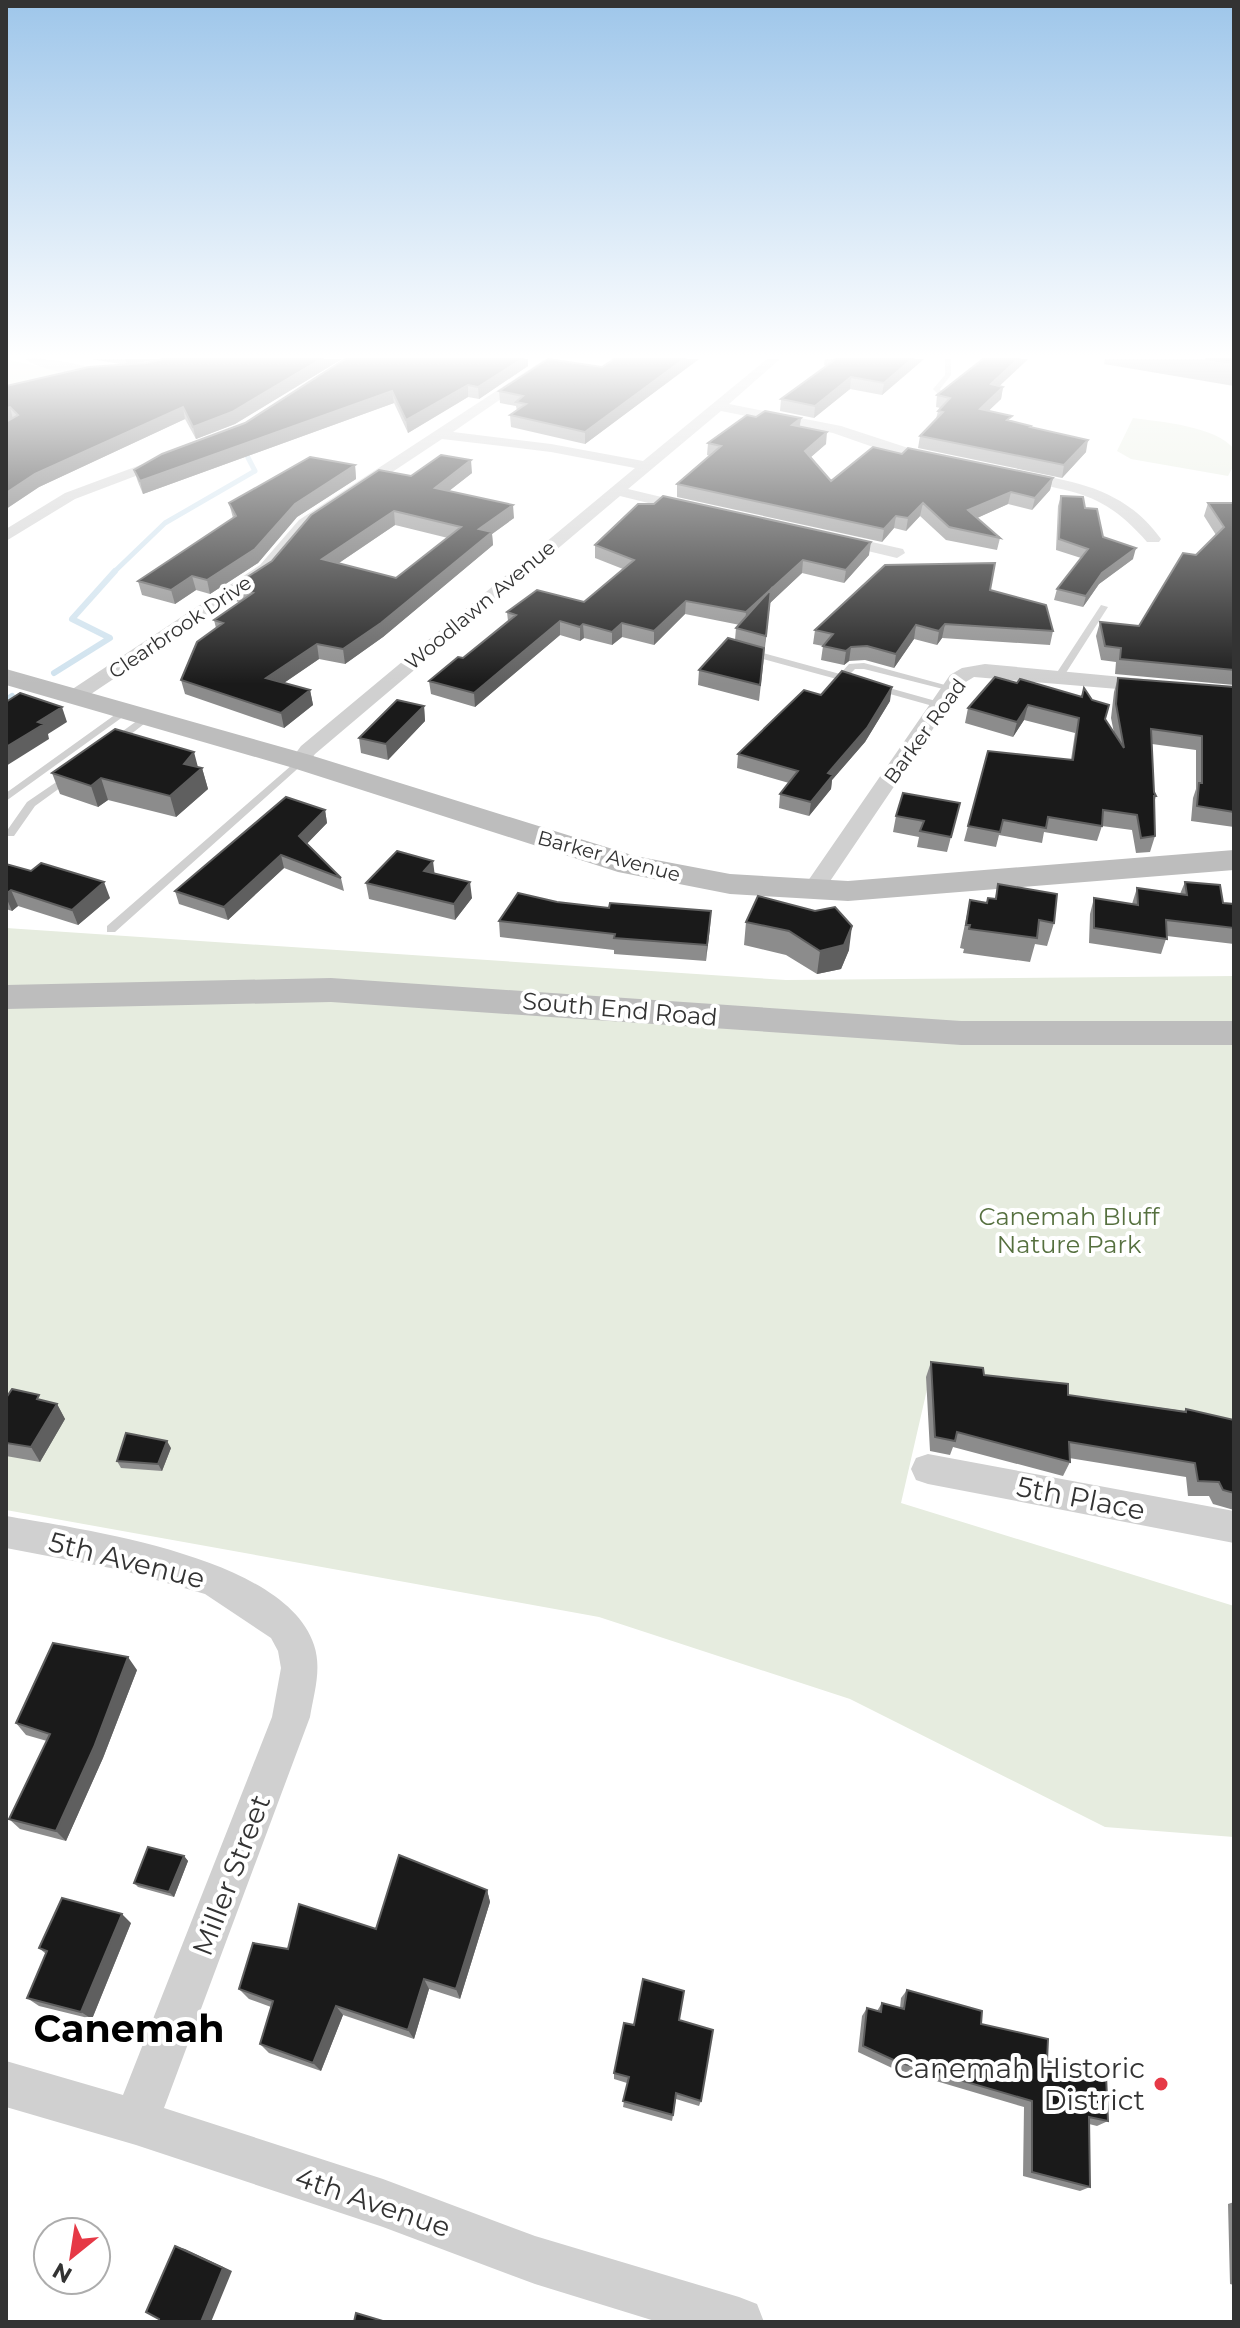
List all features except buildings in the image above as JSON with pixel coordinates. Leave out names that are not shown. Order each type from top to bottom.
[{"type":"street","points":[[6,536],[48,508],[88,487],[143,468]]},
{"type":"street","name":"Clearbrook Drive","points":[[75,696],[258,575],[305,523],[388,468]]},
{"type":"street","name":"Woodlawn Avenue","points":[[300,761],[308,750],[644,468]]},
{"type":"street","points":[[991,470],[1097,493],[1127,509],[1153,539]]},
{"type":"street","points":[[616,491],[712,512]]},
{"type":"street","points":[[824,536],[897,553]]},
{"type":"street","name":"Barker Road","points":[[812,891],[957,679],[969,672],[985,670],[1176,688]]},
{"type":"street","name":"Barker Avenue","points":[[6,677],[300,761],[644,869],[730,884],[812,891],[923,887],[1234,860]]},
{"type":"street","name":"South End Road","points":[[6,997],[367,991],[961,1033],[1234,1033]]},
{"type":"street","name":"5th Place","points":[[928,1469],[1234,1527]]},
{"type":"street","name":"5th Avenue","points":[[6,1532],[121,1553],[214,1580],[284,1625]]},
{"type":"street","name":"Miller Street","points":[[136,2122],[291,1717],[300,1668],[296,1646],[284,1625]]},
{"type":"street","name":"4th Avenue","points":[[6,2084],[136,2122],[383,2203],[535,2260],[739,2322]]},
{"type":"lane","points":[[1059,677],[1104,607]]},
{"type":"lane","points":[[739,650],[842,678],[946,696]]},
{"type":"lane","points":[[842,678],[852,666],[864,666],[946,696]]},
{"type":"lane","points":[[101,752],[137,714]]},
{"type":"lane","points":[[6,798],[137,714]]},
{"type":"lane","points":[[111,929],[300,761]]},
{"type":"lane","points":[[10,834],[31,804],[78,769]]},
{"type":"green space","points":[[1180,468],[1233,468],[1228,476]]},
{"type":"green space","name":"Canemah Bluff Nature Park","points":[[6,928],[786,980],[1234,976],[1234,1426],[931,1372],[901,1503],[1234,1606],[1234,1837],[1105,1827],[850,1699],[599,1617],[6,1510]]},
{"type":"waterway","points":[[115,572],[165,523],[255,471],[253,468]]},
{"type":"waterway","points":[[54,673],[110,638],[72,619],[115,572]]},
{"type":"waterway","points":[[6,700],[12,696]]},
{"type":"place","name":"Canemah Historic District","points":[[1161,2084]]},
{"type":"district","name":"Canemah","points":[[129,2028]]}]
